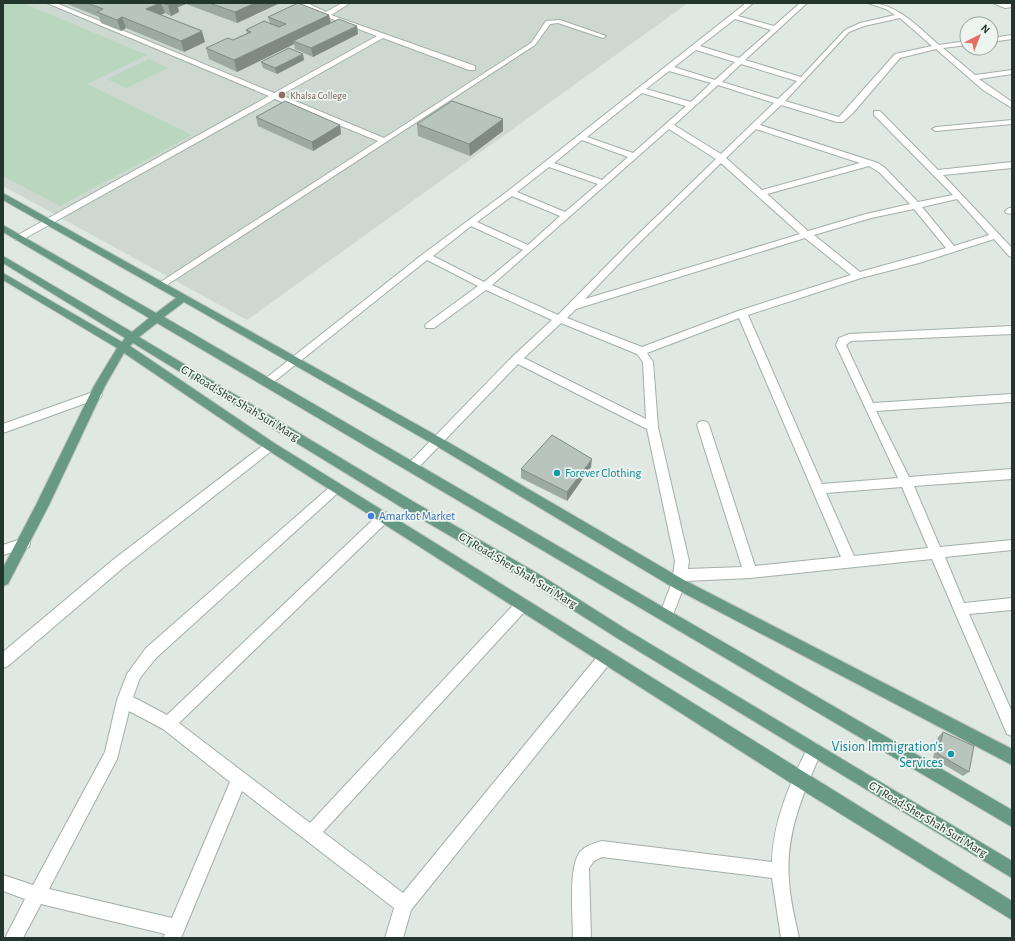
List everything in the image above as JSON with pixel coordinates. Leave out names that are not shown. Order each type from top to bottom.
[{"type":"main road","points":[[3,196],[681,580],[1012,757]]},
{"type":"main road","points":[[3,228],[1012,819]]},
{"type":"main road","name":"GT Road;Sher Shah Suri Marg","points":[[3,259],[128,342],[537,580],[622,634],[1012,870]]},
{"type":"main road","points":[[3,276],[128,342],[270,446],[800,780],[1012,911]]},
{"type":"main road","points":[[3,580],[24,543],[112,363],[128,342],[183,298]]},
{"type":"street","points":[[50,3],[274,94],[385,142]]},
{"type":"street","points":[[302,3],[326,15],[472,68]]},
{"type":"street","points":[[326,15],[348,3]]},
{"type":"street","points":[[266,382],[470,222],[511,193],[750,3]]},
{"type":"street","points":[[430,326],[485,286],[529,249],[669,126],[804,3]]},
{"type":"street","points":[[871,3],[888,8],[902,16],[986,88],[1012,106]]},
{"type":"street","points":[[996,3],[1005,6],[1012,5]]},
{"type":"street","points":[[733,16],[776,29]]},
{"type":"street","points":[[412,467],[517,359],[571,308],[632,245],[802,80],[851,28],[862,24],[902,16]]},
{"type":"street","points":[[162,285],[385,142],[533,44],[548,22],[558,21],[603,36]]},
{"type":"street","points":[[19,238],[274,94],[382,36]]},
{"type":"street","points":[[999,39],[1012,37]]},
{"type":"street","points":[[668,68],[780,101],[834,119],[842,119],[898,56],[959,44]]},
{"type":"street","points":[[694,47],[802,80]]},
{"type":"street","points":[[974,77],[1012,72]]},
{"type":"street","points":[[640,90],[692,105]]},
{"type":"street","points":[[877,113],[959,196],[1012,254]]},
{"type":"street","points":[[936,129],[1012,122]]},
{"type":"street","points":[[669,126],[721,158],[762,193],[806,234],[858,276]]},
{"type":"street","points":[[754,126],[870,163],[882,170],[916,205],[952,249]]},
{"type":"street","points":[[580,137],[634,156]]},
{"type":"street","points":[[547,163],[604,183]]},
{"type":"street","points":[[762,193],[870,163]]},
{"type":"street","points":[[936,173],[1012,165]]},
{"type":"street","points":[[511,193],[567,216]]},
{"type":"street","points":[[571,308],[696,267],[806,234],[869,216],[959,196]]},
{"type":"street","points":[[470,222],[529,249]]},
{"type":"street","points":[[641,352],[742,313],[858,276],[916,261],[995,236]]},
{"type":"street","points":[[426,256],[485,286],[559,319],[641,352],[648,362],[652,427],[681,553],[681,580],[666,616]]},
{"type":"street","points":[[742,313],[850,562]]},
{"type":"street","points":[[1011,721],[906,483],[869,407],[842,345],[846,339],[1012,330]]},
{"type":"street","points":[[517,359],[652,427]]},
{"type":"street","points":[[3,429],[96,395]]},
{"type":"street","points":[[869,407],[1012,398]]},
{"type":"street","points":[[703,425],[750,572]]},
{"type":"street","points":[[3,661],[119,563],[270,446]]},
{"type":"street","points":[[818,489],[1012,474]]},
{"type":"street","points":[[14,938],[112,754],[124,700],[134,674],[151,653],[336,488]]},
{"type":"street","points":[[168,724],[384,517]]},
{"type":"street","points":[[3,550],[24,543]]},
{"type":"street","points":[[681,580],[1012,545]]},
{"type":"street","points":[[961,609],[1012,604]]},
{"type":"street","points":[[311,833],[522,605]]},
{"type":"street","points":[[394,938],[404,905],[606,657]]},
{"type":"street","points":[[124,700],[168,724],[239,780],[311,833],[404,905]]},
{"type":"street","points":[[790,938],[780,871],[782,841],[800,780],[814,750]]},
{"type":"street","points":[[3,883],[38,895],[174,933],[239,780]]},
{"type":"street","points":[[582,938],[582,868],[584,859],[592,852],[602,849],[780,871]]},
{"type":"shaded area","name":"Khalsa College","points":[[3,3],[688,3],[247,320],[3,186]]},
{"type":"green space","points":[[3,3],[23,3],[147,55],[87,84],[192,135],[60,206],[3,176]]},
{"type":"green space","points":[[149,59],[168,68],[126,88],[107,79]]},
{"type":"building","points":[[87,3],[160,3],[146,9],[202,31],[181,41],[122,17],[117,20],[97,12],[103,9]]},
{"type":"building","points":[[209,3],[255,3],[235,12]]},
{"type":"building","points":[[298,3],[329,15],[234,60],[206,48],[228,38],[233,40],[251,32],[246,30],[264,21],[279,27],[286,24],[268,17]]},
{"type":"building","points":[[339,19],[357,26],[311,48],[293,41]]},
{"type":"building","points":[[289,48],[303,54],[275,68],[261,62]]},
{"type":"building","points":[[285,101],[340,125],[312,142],[256,117]]},
{"type":"building","points":[[452,101],[503,119],[469,144],[417,124]]},
{"type":"building","name":"Forever Clothing","points":[[552,435],[592,459],[567,492],[521,469]]},
{"type":"building","name":"Vision Immigration's Services","points":[[943,732],[974,746],[969,772],[938,754]]},
{"type":"place","name":"Khalsa College","points":[[282,95]]},
{"type":"place","name":"Forever Clothing","points":[[557,473]]},
{"type":"place","name":"Amarkot Market","points":[[371,516]]},
{"type":"place","name":"Vision Immigration's Services","points":[[951,754]]}]
